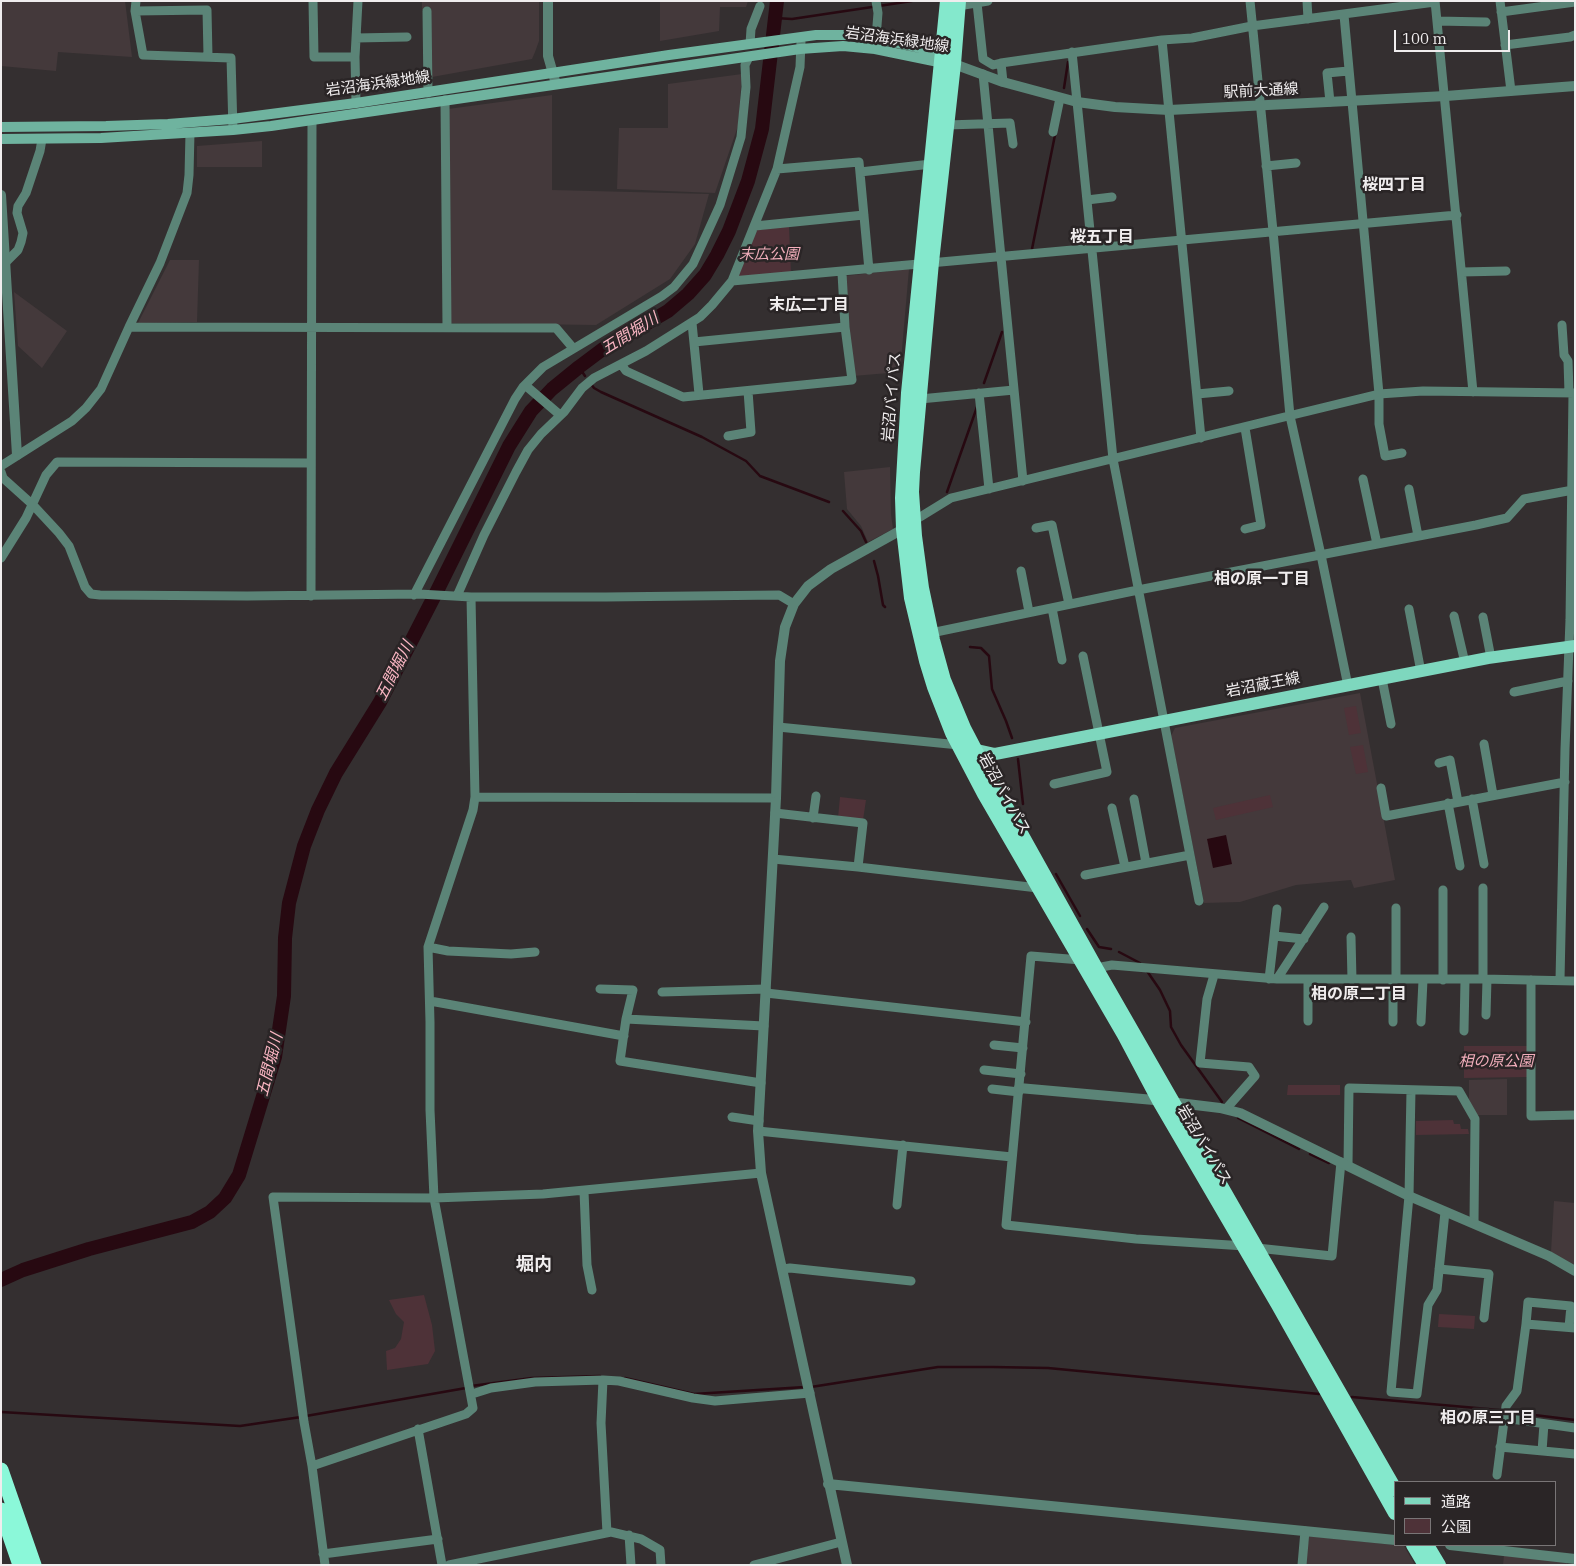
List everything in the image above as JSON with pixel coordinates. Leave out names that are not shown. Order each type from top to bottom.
[{"type":"highway","name":"岩沼バイパス","points":[[955,3],[931,164],[920,399],[908,525],[911,598],[934,687],[952,733],[1038,888],[1124,1035],[1159,1101],[1251,1247],[1394,1487]]},
{"type":"highway","name":"岩沼バイパス","points":[[946,61],[947,125],[926,263],[904,438],[902,498],[931,633],[944,680],[974,750],[1096,968],[1175,1103],[1394,1511]]},
{"type":"highway","points":[[1,1470],[34,1565]]},
{"type":"highway","points":[[1,1510],[20,1565]]},
{"type":"highway","points":[[1414,1546],[1425,1565]]},
{"type":"highway","points":[[1428,1546],[1438,1565]]},
{"type":"main road","name":"岩沼海浜緑地線","points":[[1,126],[124,126],[232,119],[428,93],[552,72],[796,37],[846,34],[876,38],[921,48],[946,61]]},
{"type":"main road","name":"岩沼海浜緑地線","points":[[1,139],[101,138],[233,130],[752,56],[843,46],[875,49],[946,61]]},
{"type":"main road","name":"岩沼蔵王線","points":[[959,745],[995,754],[1491,658],[1572,646]]},
{"type":"street","points":[[313,1],[314,57],[355,57]]},
{"type":"street","points":[[356,103],[355,57],[358,1]]},
{"type":"street","points":[[548,1],[548,56],[556,84]]},
{"type":"street","points":[[876,1],[878,13],[876,38]]},
{"type":"street","points":[[955,3],[988,1]]},
{"type":"street","points":[[1250,1],[1290,416],[1322,555],[1348,686]]},
{"type":"street","points":[[1307,1],[1308,19]]},
{"type":"street","points":[[1500,1],[1510,91]]},
{"type":"street","points":[[977,3],[984,59],[993,65],[1072,52],[1192,38],[1252,26],[1435,2],[1446,96],[1473,392]]},
{"type":"street","points":[[1501,12],[1575,2]]},
{"type":"street","points":[[208,56],[207,6],[136,6],[143,55],[231,58],[233,130]]},
{"type":"street","points":[[753,44],[751,29],[760,6]]},
{"type":"street","points":[[427,11],[428,93]]},
{"type":"street","points":[[1344,15],[1379,394],[1379,424],[1385,456],[1402,452]]},
{"type":"street","points":[[1437,21],[1486,22]]},
{"type":"street","points":[[1505,45],[1575,35]]},
{"type":"street","points":[[356,38],[406,37]]},
{"type":"street","points":[[456,596],[484,535],[528,450],[558,414],[594,378],[646,352],[692,323],[712,305],[732,281],[777,169],[800,67],[796,50],[796,37]]},
{"type":"street","points":[[1162,40],[1201,438]]},
{"type":"street","points":[[1072,52],[1113,459],[1199,901]]},
{"type":"street","points":[[417,595],[515,399],[543,367],[662,296],[674,287],[693,264],[720,205],[742,136],[746,87],[745,66],[752,56]]},
{"type":"street","name":"駅前大通線","points":[[946,61],[1003,82],[1078,102],[1115,107],[1168,110],[1351,102],[1575,86]]},
{"type":"street","points":[[1001,63],[1003,82]]},
{"type":"street","points":[[1330,102],[1327,73],[1348,71]]},
{"type":"street","points":[[983,74],[1023,481]]},
{"type":"street","points":[[1053,132],[1060,98]]},
{"type":"street","points":[[445,100],[447,326]]},
{"type":"street","points":[[310,596],[312,120]]},
{"type":"street","points":[[947,125],[1010,123],[1013,144]]},
{"type":"street","points":[[1,466],[72,421],[86,408],[101,389],[160,263],[187,193],[190,133]]},
{"type":"street","points":[[5,263],[18,250],[21,242],[23,233],[17,218],[18,206],[26,193],[42,139]]},
{"type":"street","points":[[777,169],[859,162],[869,270]]},
{"type":"street","points":[[1266,166],[1296,163]]},
{"type":"street","points":[[860,172],[931,164]]},
{"type":"street","points":[[1,195],[5,263],[3,281],[17,455]]},
{"type":"street","points":[[1087,200],[1112,197]]},
{"type":"street","points":[[755,226],[864,215]]},
{"type":"street","points":[[732,281],[842,273],[926,263],[1457,216]]},
{"type":"street","points":[[1462,272],[1506,271]]},
{"type":"street","points":[[621,364],[626,371],[683,397],[852,380],[845,327],[842,273]]},
{"type":"street","points":[[692,323],[699,394]]},
{"type":"street","points":[[1560,980],[1568,681],[1572,646],[1573,490],[1572,393],[1568,361],[1564,355],[1562,325]]},
{"type":"street","points":[[129,327],[447,326],[556,328],[573,348]]},
{"type":"street","points":[[694,342],[845,327]]},
{"type":"street","points":[[526,386],[558,414]]},
{"type":"street","points":[[920,399],[1014,390]]},
{"type":"street","points":[[728,436],[751,432],[748,391]]},
{"type":"street","points":[[1196,394],[1229,391]]},
{"type":"street","points":[[847,1565],[761,1172],[759,1126],[776,798],[780,661],[785,627],[794,604],[808,586],[819,576],[951,498],[1379,394],[1423,391],[1572,393]]},
{"type":"street","points":[[979,393],[989,489]]},
{"type":"street","points":[[1245,428],[1261,525],[1245,529]]},
{"type":"street","points":[[1,558],[33,505],[46,475],[57,462],[311,463]]},
{"type":"street","points":[[1,472],[3,478],[59,532],[69,546],[85,587],[91,594],[112,596],[417,595],[471,597],[779,595],[794,604]]},
{"type":"street","points":[[1363,479],[1377,544]]},
{"type":"street","points":[[1409,489],[1418,536]]},
{"type":"street","points":[[931,633],[1138,590],[1507,518],[1524,499],[1573,490]]},
{"type":"street","points":[[1036,528],[1052,525],[1069,604]]},
{"type":"street","points":[[1020,571],[1029,612]]},
{"type":"street","points":[[312,1466],[466,1414],[474,1408],[434,1198],[430,1110],[428,947],[473,810],[475,797],[471,597]]},
{"type":"street","points":[[1052,608],[1062,660]]},
{"type":"street","points":[[1409,609],[1421,672]]},
{"type":"street","points":[[1454,616],[1465,663]]},
{"type":"street","points":[[1483,617],[1491,658]]},
{"type":"street","points":[[1054,784],[1107,772],[1083,656]]},
{"type":"street","points":[[1382,679],[1391,724]]},
{"type":"street","points":[[1514,692],[1568,681]]},
{"type":"street","points":[[778,727],[959,745]]},
{"type":"street","points":[[1484,744],[1493,795]]},
{"type":"street","points":[[1439,763],[1450,760],[1460,866]]},
{"type":"street","points":[[1381,788],[1386,816],[1565,782]]},
{"type":"street","points":[[814,818],[816,796]]},
{"type":"street","points":[[475,797],[776,798]]},
{"type":"street","points":[[1134,799],[1146,863]]},
{"type":"street","points":[[1472,799],[1484,864]]},
{"type":"street","points":[[1112,808],[1125,867]]},
{"type":"street","points":[[775,813],[863,823],[858,867]]},
{"type":"street","points":[[1084,875],[1190,855]]},
{"type":"street","points":[[773,859],[1038,888]]},
{"type":"street","points":[[1483,888],[1486,1015]]},
{"type":"street","points":[[1443,890],[1443,980]]},
{"type":"street","points":[[1273,979],[1304,938],[1324,907]]},
{"type":"street","points":[[1273,979],[1277,908]]},
{"type":"street","points":[[1393,1022],[1396,908]]},
{"type":"street","points":[[1274,936],[1304,938]]},
{"type":"street","points":[[1351,937],[1352,980]]},
{"type":"street","points":[[428,947],[448,952],[511,954],[534,952]]},
{"type":"street","points":[[1080,960],[1031,956],[1006,1225],[1332,1256],[1345,1164],[1349,1088],[1459,1091],[1475,1119],[1474,1223]]},
{"type":"street","points":[[1096,968],[1112,965],[1273,979],[1575,981]]},
{"type":"street","points":[[1214,974],[1207,999],[1200,1063],[1249,1067],[1255,1076],[1226,1109]]},
{"type":"street","points":[[1308,979],[1308,1021]]},
{"type":"street","points":[[1421,1022],[1423,980]]},
{"type":"street","points":[[1464,1031],[1465,980]]},
{"type":"street","points":[[1531,980],[1530,1116],[1575,1115]]},
{"type":"street","points":[[600,990],[634,990],[626,1019],[620,1061],[761,1083]]},
{"type":"street","points":[[662,992],[766,991],[1026,1022]]},
{"type":"street","points":[[430,1000],[624,1036]]},
{"type":"street","points":[[626,1019],[764,1026]]},
{"type":"street","points":[[994,1045],[1023,1048]]},
{"type":"street","points":[[984,1070],[1020,1074]]},
{"type":"street","points":[[992,1089],[1159,1101],[1226,1109],[1251,1118],[1408,1196],[1549,1256],[1575,1270]]},
{"type":"street","points":[[1411,1090],[1408,1196],[1391,1392],[1417,1394],[1428,1305],[1437,1290],[1445,1212]]},
{"type":"street","points":[[732,1117],[759,1126],[1012,1157]]},
{"type":"street","points":[[897,1205],[903,1145]]},
{"type":"street","points":[[325,1565],[273,1197],[434,1198],[543,1194],[761,1172]]},
{"type":"street","points":[[584,1191],[587,1265],[592,1290]]},
{"type":"street","points":[[783,1269],[790,1268],[911,1281]]},
{"type":"street","points":[[1440,1269],[1489,1274],[1484,1318]]},
{"type":"street","points":[[1496,1475],[1506,1406],[1517,1391],[1528,1302],[1571,1306],[1572,1328],[1526,1324]]},
{"type":"street","points":[[471,1390],[535,1382],[603,1380],[619,1381],[693,1398],[715,1401],[809,1390]]},
{"type":"street","points":[[603,1380],[601,1422],[608,1533]]},
{"type":"street","points":[[1504,1418],[1575,1428]]},
{"type":"street","points":[[1542,1451],[1544,1424]]},
{"type":"street","points":[[418,1429],[442,1565]]},
{"type":"street","points":[[1500,1447],[1575,1454]]},
{"type":"street","points":[[828,1484],[1394,1540]]},
{"type":"street","points":[[1302,1565],[1305,1531]]},
{"type":"street","points":[[449,1565],[608,1533],[641,1539],[660,1550],[661,1565]]},
{"type":"street","points":[[629,1536],[631,1565]]},
{"type":"street","points":[[323,1554],[438,1539]]},
{"type":"street","points":[[754,1565],[841,1542]]},
{"type":"street","points":[[1474,1546],[1498,1547],[1575,1558]]},
{"type":"shaded area","points":[[1,1],[125,1],[132,57],[58,52],[56,71],[1,66]]},
{"type":"shaded area","points":[[422,1],[539,1],[539,41],[532,59],[432,77],[430,10],[422,10]]},
{"type":"shaded area","points":[[660,1],[748,1],[746,7],[720,7],[719,31],[660,41]]},
{"type":"shaded area","points":[[742,74],[738,126],[715,193],[617,189],[619,128],[668,128],[668,84]]},
{"type":"shaded area","points":[[552,95],[552,190],[709,194],[695,244],[670,279],[596,325],[450,323],[448,109]]},
{"type":"shaded area","points":[[262,141],[262,167],[197,167],[197,146]]},
{"type":"shaded area","points":[[170,260],[199,260],[197,322],[138,323]]},
{"type":"shaded area","points":[[909,269],[900,372],[853,376],[845,276]]},
{"type":"shaded area","points":[[14,292],[67,331],[42,368],[18,346]]},
{"type":"shaded area","points":[[890,467],[893,529],[868,542],[861,526],[847,509],[844,472]]},
{"type":"shaded area","points":[[1360,693],[1395,880],[1354,888],[1351,880],[1296,885],[1240,902],[1204,903],[1171,736],[1175,728]]},
{"type":"shaded area","points":[[1226,835],[1232,864],[1213,868],[1207,839]]},
{"type":"shaded area","points":[[1507,1079],[1507,1115],[1477,1115],[1469,1102],[1469,1080]]},
{"type":"shaded area","points":[[1554,1201],[1575,1203],[1575,1265],[1551,1252]]},
{"type":"shaded area","points":[[1309,1536],[1404,1546],[1415,1565],[1305,1565]]},
{"type":"shaded area","points":[[1504,1555],[1567,1562],[1567,1565],[1503,1565]]},
{"type":"green space","name":"末広公園","points":[[789,226],[791,274],[735,279],[757,230]]},
{"type":"green space","points":[[1356,706],[1361,733],[1349,735],[1344,708]]},
{"type":"green space","points":[[1363,745],[1368,772],[1356,774],[1350,747]]},
{"type":"green space","points":[[1270,795],[1273,807],[1216,820],[1213,808]]},
{"type":"green space","points":[[840,797],[866,800],[863,820],[838,818]]},
{"type":"green space","name":"相の原公園","points":[[1464,1046],[1527,1046],[1528,1077],[1464,1078]]},
{"type":"green space","points":[[1288,1085],[1340,1085],[1340,1095],[1287,1095]]},
{"type":"green space","points":[[1453,1120],[1454,1124],[1460,1124],[1461,1129],[1468,1129],[1469,1134],[1416,1135],[1416,1121]]},
{"type":"green space","points":[[424,1295],[432,1325],[435,1351],[428,1364],[387,1370],[386,1351],[395,1348],[401,1339],[404,1322],[396,1314],[389,1300]]},
{"type":"green space","points":[[1439,1314],[1475,1316],[1474,1329],[1438,1327]]},
{"type":"waterway","name":"五間堀川","points":[[1,1280],[23,1270],[89,1249],[192,1222],[210,1212],[225,1198],[239,1175],[275,1057],[284,996],[285,938],[289,903],[304,846],[318,810],[336,773],[380,702],[509,446],[531,411],[552,389],[603,349],[668,311],[688,294],[705,275],[717,255],[729,231],[748,181],[762,129],[777,1]]},
{"type":"waterway","points":[[775,18],[792,19],[912,1]]},
{"type":"waterway","points":[[1064,88],[1068,62]]},
{"type":"waterway","points":[[1032,249],[1055,135]]},
{"type":"waterway","points":[[984,383],[1002,332]]},
{"type":"waterway","points":[[579,367],[585,376]]},
{"type":"waterway","points":[[591,384],[601,392],[702,437],[746,461],[760,476],[829,502]]},
{"type":"waterway","points":[[947,492],[977,407]]},
{"type":"waterway","points":[[843,511],[861,531],[866,542]]},
{"type":"waterway","points":[[874,561],[885,607]]},
{"type":"waterway","points":[[970,647],[981,648],[989,656],[992,689],[1012,738]]},
{"type":"waterway","points":[[1018,759],[1023,804]]},
{"type":"waterway","points":[[1056,874],[1080,916]]},
{"type":"waterway","points":[[1087,929],[1099,947],[1111,949]]},
{"type":"waterway","points":[[1119,952],[1140,963]]},
{"type":"waterway","points":[[1147,971],[1160,990],[1170,1011],[1171,1027],[1181,1045],[1222,1102]]},
{"type":"waterway","points":[[1238,1118],[1299,1149]]},
{"type":"waterway","points":[[1310,1154],[1329,1163]]},
{"type":"waterway","points":[[811,1387],[938,1367],[993,1367],[1048,1368],[1319,1394]]},
{"type":"waterway","points":[[471,1386],[532,1378],[600,1376]]},
{"type":"waterway","points":[[625,1378],[694,1394],[805,1387]]},
{"type":"waterway","points":[[306,1416],[466,1388]]},
{"type":"waterway","points":[[1352,1397],[1499,1410]]},
{"type":"waterway","points":[[1,1412],[240,1426],[301,1417]]},
{"type":"waterway","points":[[1510,1412],[1575,1420]]},
{"type":"district","name":"桜四丁目","points":[[1394,185]]},
{"type":"district","name":"桜五丁目","points":[[1102,237]]},
{"type":"district","name":"末広二丁目","points":[[809,305]]},
{"type":"district","name":"相の原一丁目","points":[[1262,579]]},
{"type":"district","name":"相の原二丁目","points":[[1359,994]]},
{"type":"district","name":"堀内","points":[[534,1265]]},
{"type":"district","name":"相の原三丁目","points":[[1488,1418]]}]
